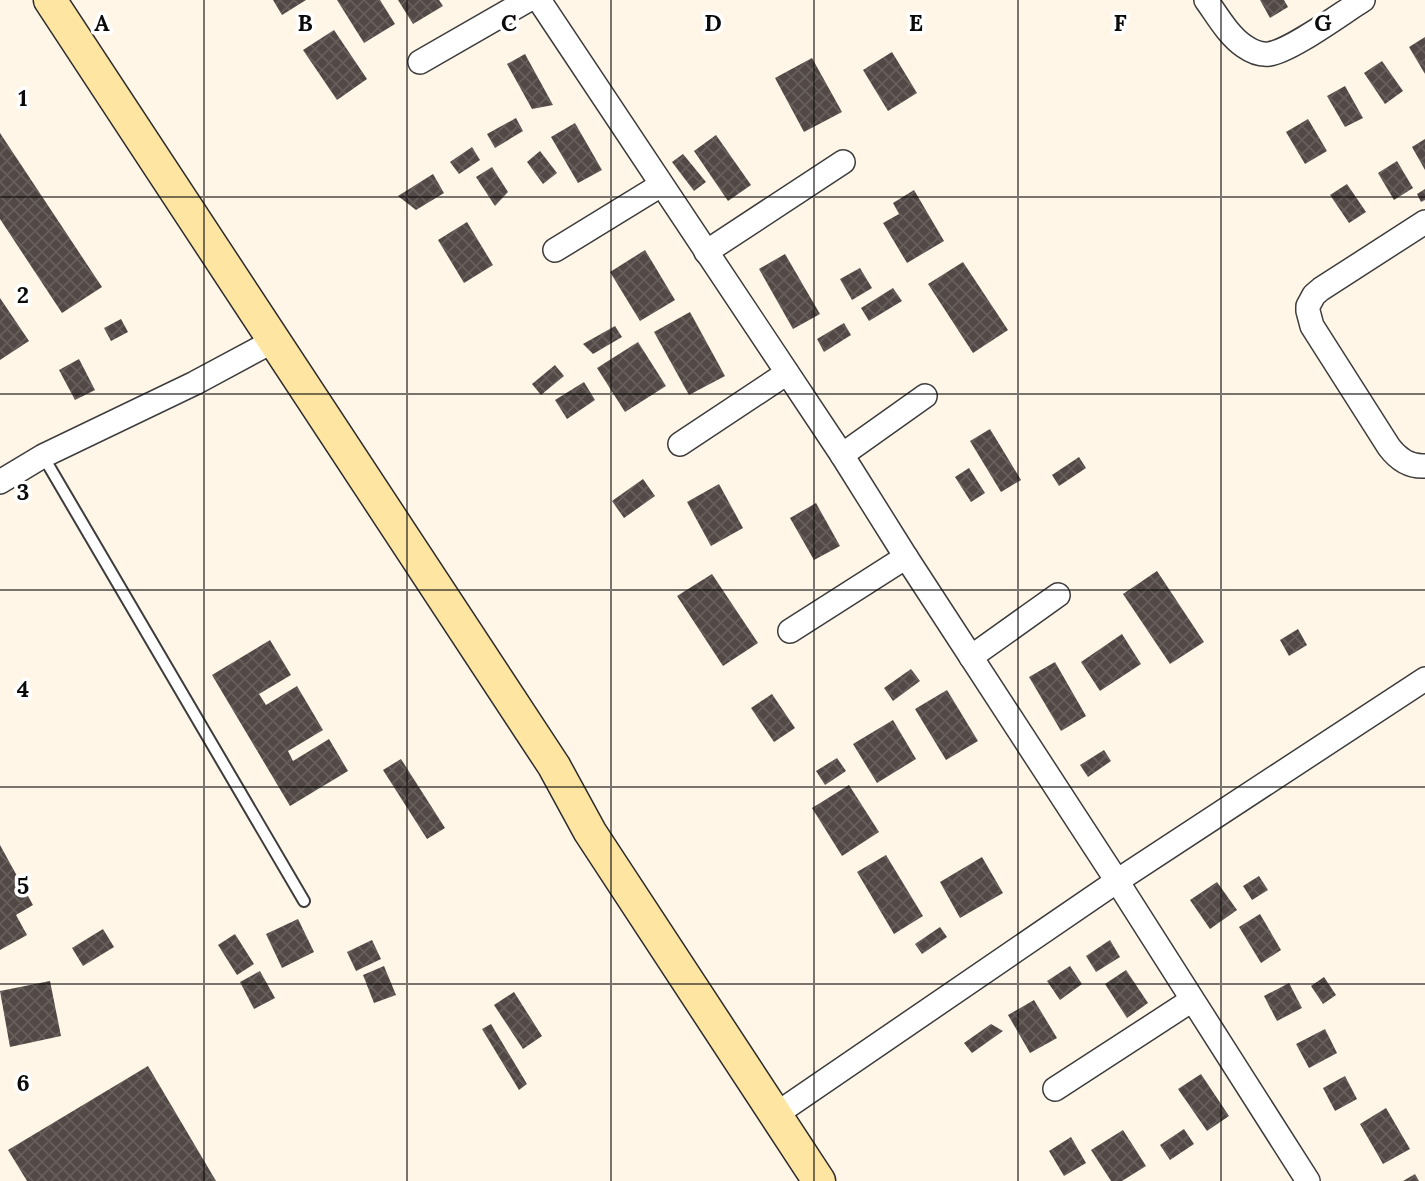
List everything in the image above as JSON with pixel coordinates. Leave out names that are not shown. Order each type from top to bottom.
[{"type":"main road","points":[[50,0],[554,766],[590,832],[782,1110],[841,1181]]},
{"type":"main road","points":[[782,1110],[819,1181]]},
{"type":"street","points":[[420,62],[528,0]]},
{"type":"street","points":[[538,0],[842,456],[1308,1181]]},
{"type":"street","points":[[1206,0],[1236,40],[1254,52],[1265,54],[1301,39],[1363,0]]},
{"type":"street","points":[[706,252],[844,162]]},
{"type":"street","points":[[555,250],[661,185]]},
{"type":"street","points":[[1425,222],[1321,289],[1314,295],[1308,311],[1316,334],[1394,454],[1409,464],[1425,466]]},
{"type":"street","points":[[0,482],[43,456],[195,383],[275,340]]},
{"type":"street","points":[[680,444],[787,373]]},
{"type":"street","points":[[842,456],[925,396]]},
{"type":"street","points":[[790,631],[906,557]]},
{"type":"street","points":[[971,657],[1058,595]]},
{"type":"street","points":[[782,1110],[1117,881],[1425,679]]},
{"type":"street","points":[[1055,1090],[1192,1000]]},
{"type":"lane","points":[[43,456],[304,901]]},
{"type":"building","points":[[273,0],[306,0],[282,15]]},
{"type":"building","points":[[337,0],[380,0],[395,24],[364,43]]},
{"type":"building","points":[[398,0],[439,0],[443,6],[413,24]]},
{"type":"building","points":[[1260,0],[1284,0],[1288,7],[1270,18]]},
{"type":"building","points":[[334,30],[367,79],[337,100],[303,50]]},
{"type":"building","points":[[1425,37],[1425,74],[1409,47]]},
{"type":"building","points":[[892,52],[917,93],[888,111],[863,70]]},
{"type":"building","points":[[525,54],[553,105],[532,109],[507,64]]},
{"type":"building","points":[[812,58],[842,112],[804,132],[775,78]]},
{"type":"building","points":[[1382,61],[1403,91],[1385,104],[1364,73]]},
{"type":"building","points":[[1345,86],[1363,118],[1345,127],[1327,96]]},
{"type":"building","points":[[516,118],[523,131],[495,148],[487,134]]},
{"type":"building","points":[[1308,119],[1327,151],[1305,164],[1286,132]]},
{"type":"building","points":[[575,123],[602,170],[578,183],[551,137]]},
{"type":"building","points":[[0,133],[102,287],[62,313],[0,219]]},
{"type":"building","points":[[716,135],[751,185],[728,201],[694,151]]},
{"type":"building","points":[[1425,139],[1425,170],[1412,147]]},
{"type":"building","points":[[472,147],[480,160],[459,174],[450,162]]},
{"type":"building","points":[[540,151],[557,173],[543,184],[527,162]]},
{"type":"building","points":[[683,154],[706,182],[694,191],[672,162]]},
{"type":"building","points":[[1397,161],[1413,188],[1394,200],[1378,173]]},
{"type":"building","points":[[492,167],[508,192],[495,206],[476,177]]},
{"type":"building","points":[[433,174],[444,193],[416,210],[398,196]]},
{"type":"building","points":[[1347,184],[1366,212],[1349,223],[1330,195]]},
{"type":"building","points":[[1425,189],[1425,200],[1421,202],[1417,194]]},
{"type":"building","points":[[914,190],[944,241],[907,263],[883,223],[899,214],[893,203]]},
{"type":"building","points":[[467,222],[493,265],[464,283],[438,240]]},
{"type":"building","points":[[645,250],[675,300],[640,321],[610,272]]},
{"type":"building","points":[[785,254],[820,314],[793,329],[759,269]]},
{"type":"building","points":[[963,262],[1008,330],[973,353],[928,284]]},
{"type":"building","points":[[860,268],[872,288],[852,300],[840,279]]},
{"type":"building","points":[[893,288],[902,301],[869,321],[861,308]]},
{"type":"building","points":[[0,298],[29,341],[0,360]]},
{"type":"building","points":[[690,312],[725,376],[689,395],[654,332]]},
{"type":"building","points":[[121,319],[128,332],[111,341],[104,328]]},
{"type":"building","points":[[844,323],[851,335],[824,352],[817,339]]},
{"type":"building","points":[[615,326],[622,337],[593,354],[583,344]]},
{"type":"building","points":[[638,342],[666,386],[625,412],[597,368]]},
{"type":"building","points":[[79,359],[95,390],[75,400],[59,370]]},
{"type":"building","points":[[555,365],[564,376],[541,395],[532,384]]},
{"type":"building","points":[[584,382],[595,400],[567,419],[555,400]]},
{"type":"building","points":[[990,429],[1021,480],[1001,492],[970,441]]},
{"type":"building","points":[[1079,457],[1086,468],[1059,486],[1052,475]]},
{"type":"building","points":[[969,468],[985,493],[971,502],[955,477]]},
{"type":"building","points":[[643,479],[655,496],[624,518],[612,501]]},
{"type":"building","points":[[719,484],[743,528],[711,546],[687,502]]},
{"type":"building","points":[[816,503],[840,546],[814,560],[790,518]]},
{"type":"building","points":[[1157,571],[1204,642],[1170,664],[1123,594]]},
{"type":"building","points":[[712,574],[758,643],[723,666],[677,596]]},
{"type":"building","points":[[1298,629],[1307,645],[1289,656],[1280,640]]},
{"type":"building","points":[[1122,634],[1141,664],[1100,691],[1081,662]]},
{"type":"building","points":[[270,640],[291,675],[259,694],[266,705],[297,686],[323,730],[288,751],[293,761],[329,739],[348,771],[290,806],[212,675]]},
{"type":"building","points":[[1055,662],[1086,716],[1061,731],[1029,677]]},
{"type":"building","points":[[911,669],[920,681],[893,701],[884,688]]},
{"type":"building","points":[[947,690],[978,741],[946,760],[915,709]]},
{"type":"building","points":[[772,694],[795,728],[774,742],[751,708]]},
{"type":"building","points":[[893,720],[916,759],[877,783],[853,744]]},
{"type":"building","points":[[1104,750],[1111,761],[1088,777],[1080,765]]},
{"type":"building","points":[[837,758],[846,771],[825,785],[816,771]]},
{"type":"building","points":[[401,759],[445,828],[427,839],[383,770]]},
{"type":"building","points":[[849,785],[879,832],[842,856],[812,808]]},
{"type":"building","points":[[0,845],[33,905],[16,915],[27,935],[0,950]]},
{"type":"building","points":[[886,855],[923,916],[894,934],[857,872]]},
{"type":"building","points":[[982,857],[1003,893],[960,918],[940,882]]},
{"type":"building","points":[[1259,876],[1268,890],[1252,900],[1243,886]]},
{"type":"building","points":[[1217,882],[1237,910],[1210,929],[1190,900]]},
{"type":"building","points":[[1260,914],[1281,950],[1261,963],[1239,927]]},
{"type":"building","points":[[298,919],[314,952],[282,968],[266,934]]},
{"type":"building","points":[[940,927],[947,937],[922,954],[915,944]]},
{"type":"building","points":[[103,929],[114,947],[83,966],[72,948]]},
{"type":"building","points":[[235,934],[254,964],[237,975],[218,945]]},
{"type":"building","points":[[372,940],[381,959],[356,971],[347,952]]},
{"type":"building","points":[[1110,940],[1120,957],[1096,972],[1086,956]]},
{"type":"building","points":[[384,966],[396,995],[374,1003],[363,975]]},
{"type":"building","points":[[1070,966],[1082,984],[1060,1000],[1047,981]]},
{"type":"building","points":[[1126,970],[1148,1003],[1127,1018],[1105,984]]},
{"type":"building","points":[[260,971],[275,998],[254,1009],[240,982]]},
{"type":"building","points":[[1324,977],[1336,995],[1323,1004],[1311,986]]},
{"type":"building","points":[[50,981],[61,1036],[10,1047],[0,991]]},
{"type":"building","points":[[1289,983],[1302,1008],[1277,1021],[1264,996]]},
{"type":"building","points":[[514,992],[542,1036],[523,1049],[494,1005]]},
{"type":"building","points":[[1034,1000],[1057,1038],[1030,1053],[1008,1015]]},
{"type":"building","points":[[491,1024],[527,1084],[519,1090],[482,1029]]},
{"type":"building","points":[[991,1024],[1003,1031],[972,1053],[964,1043]]},
{"type":"building","points":[[1325,1029],[1337,1053],[1309,1068],[1296,1044]]},
{"type":"building","points":[[148,1066],[216,1181],[27,1181],[8,1150]]},
{"type":"building","points":[[1201,1074],[1229,1116],[1207,1131],[1178,1089]]},
{"type":"building","points":[[1345,1076],[1357,1099],[1335,1111],[1323,1088]]},
{"type":"building","points":[[1386,1108],[1410,1149],[1383,1164],[1360,1124]]},
{"type":"building","points":[[1184,1129],[1194,1144],[1170,1160],[1160,1145]]},
{"type":"building","points":[[1123,1130],[1146,1166],[1122,1181],[1111,1181],[1091,1150]]},
{"type":"building","points":[[1071,1137],[1086,1163],[1064,1176],[1049,1151]]},
{"type":"building","points":[[1415,1174],[1419,1181],[1403,1181]]}]
